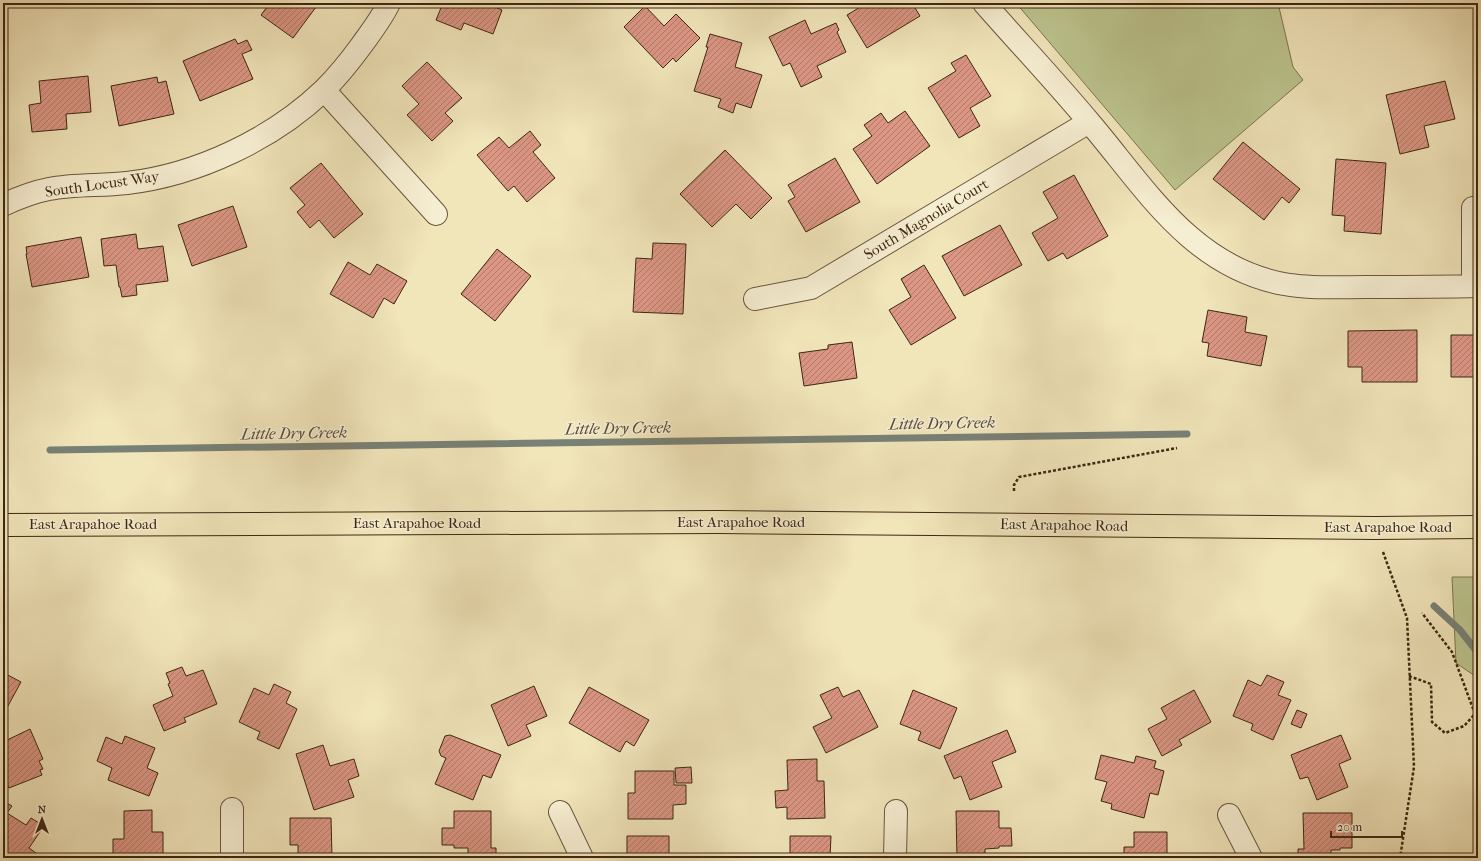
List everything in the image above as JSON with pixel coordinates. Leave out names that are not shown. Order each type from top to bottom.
[{"type":"main road","name":"East Arapahoe Road","points":[[3,524],[725,522],[1375,528],[1478,527]]},
{"type":"street","name":"South Locust Way","points":[[3,205],[19,198],[49,189],[128,183],[180,172],[227,156],[282,124],[324,90],[373,30],[389,3]]},
{"type":"street","points":[[984,3],[1090,122],[1164,213],[1205,250],[1220,260],[1240,270],[1285,284],[1330,287],[1476,286],[1473,208]]},
{"type":"street","points":[[324,90],[436,214]]},
{"type":"street","name":"South Magnolia Court","points":[[755,299],[811,288],[1090,122]]},
{"type":"street","points":[[232,809],[232,858]]},
{"type":"street","points":[[895,858],[896,811]]},
{"type":"street","points":[[560,812],[582,858]]},
{"type":"street","points":[[1229,815],[1251,858]]},
{"type":"path","points":[[1014,491],[1014,485],[1019,477],[1177,448]]},
{"type":"path","points":[[1375,528],[1407,618],[1414,767],[1400,858]]},
{"type":"path","points":[[1410,676],[1430,684],[1432,722],[1445,733],[1464,726],[1475,714],[1452,652],[1422,612]]},
{"type":"green space","points":[[1016,3],[1278,3],[1293,67],[1303,80],[1175,190]]},
{"type":"green space","points":[[1452,577],[1478,577],[1478,678],[1456,663]]},
{"type":"building","points":[[270,3],[319,3],[293,38],[261,15]]},
{"type":"building","points":[[443,3],[494,3],[493,6],[502,10],[493,34],[464,23],[461,30],[436,20]]},
{"type":"building","points":[[867,3],[912,3],[920,16],[867,48],[847,15]]},
{"type":"building","points":[[645,6],[664,26],[676,14],[700,38],[676,62],[673,58],[663,68],[624,27]]},
{"type":"building","points":[[805,20],[811,34],[836,23],[839,30],[837,32],[846,52],[817,66],[822,77],[801,87],[790,63],[783,66],[769,37]]},
{"type":"building","points":[[710,34],[742,43],[735,67],[762,75],[751,108],[736,103],[733,113],[718,107],[721,99],[694,91],[708,47],[706,47]]},
{"type":"building","points":[[235,39],[238,44],[247,40],[252,50],[242,54],[253,79],[200,101],[183,61]]},
{"type":"building","points":[[966,55],[991,96],[970,108],[980,126],[959,138],[928,88],[956,71],[951,63]]},
{"type":"building","points":[[427,62],[462,98],[445,113],[453,121],[432,141],[407,115],[419,104],[402,86]]},
{"type":"building","points":[[88,76],[91,112],[66,114],[67,129],[32,132],[29,105],[41,103],[39,81]]},
{"type":"building","points":[[157,77],[158,83],[166,81],[174,114],[119,126],[111,86]]},
{"type":"building","points":[[1445,81],[1455,119],[1424,126],[1429,147],[1400,154],[1386,95]]},
{"type":"building","points":[[3,110],[6,111],[6,140],[3,140]]},
{"type":"building","points":[[905,111],[930,146],[877,184],[853,149],[872,136],[864,125],[881,113],[888,123]]},
{"type":"building","points":[[530,131],[541,145],[533,152],[555,178],[527,202],[514,186],[508,191],[477,155],[499,137],[509,148]]},
{"type":"building","points":[[1243,142],[1300,189],[1289,203],[1282,197],[1264,220],[1213,179]]},
{"type":"building","points":[[725,150],[772,198],[751,219],[736,204],[712,227],[680,194]]},
{"type":"building","points":[[835,158],[860,202],[806,232],[788,201],[795,197],[788,185]]},
{"type":"building","points":[[1336,159],[1386,163],[1381,234],[1344,231],[1345,216],[1332,215]]},
{"type":"building","points":[[321,163],[363,214],[334,238],[319,220],[310,228],[297,212],[305,205],[290,188]]},
{"type":"building","points":[[1074,175],[1108,236],[1067,259],[1063,253],[1048,261],[1032,233],[1058,218],[1043,192]]},
{"type":"building","points":[[233,206],[247,247],[192,266],[178,225]]},
{"type":"building","points":[[1000,225],[1022,265],[964,296],[942,256]]},
{"type":"building","points":[[136,234],[138,249],[163,246],[168,281],[136,285],[137,295],[122,297],[116,265],[104,266],[101,239]]},
{"type":"building","points":[[81,237],[89,277],[32,287],[26,247]]},
{"type":"building","points":[[653,243],[686,244],[683,314],[633,312],[636,258],[652,259]]},
{"type":"building","points":[[497,249],[531,276],[495,321],[461,294]]},
{"type":"building","points":[[348,262],[370,275],[377,264],[407,281],[394,304],[384,298],[373,318],[330,294]]},
{"type":"building","points":[[924,265],[956,318],[911,345],[889,310],[911,297],[901,279]]},
{"type":"building","points":[[1208,310],[1247,317],[1245,332],[1267,336],[1261,366],[1207,356],[1209,343],[1202,342]]},
{"type":"building","points":[[1417,330],[1417,382],[1362,382],[1362,367],[1348,367],[1348,331]]},
{"type":"building","points":[[1451,335],[1478,335],[1478,377],[1451,377]]},
{"type":"building","points":[[852,342],[857,378],[804,386],[799,353],[828,349],[828,345]]},
{"type":"building","points":[[182,667],[186,676],[203,670],[217,704],[184,718],[186,722],[164,731],[153,705],[173,696],[168,684],[170,683],[166,673]]},
{"type":"building","points":[[3,670],[5,671],[4,673],[21,682],[3,715]]},
{"type":"building","points":[[1267,675],[1284,682],[1278,695],[1291,700],[1273,740],[1251,730],[1253,724],[1233,716],[1248,680],[1261,686]]},
{"type":"building","points":[[274,684],[291,692],[286,703],[297,709],[279,749],[257,739],[260,732],[239,722],[254,688],[269,695]]},
{"type":"building","points":[[534,686],[547,716],[526,725],[531,736],[508,746],[491,705]]},
{"type":"building","points":[[589,687],[649,720],[634,746],[626,741],[620,752],[569,723]]},
{"type":"building","points":[[838,687],[843,697],[859,690],[878,727],[826,753],[813,727],[832,718],[820,695]]},
{"type":"building","points":[[913,690],[957,708],[940,749],[918,740],[921,732],[900,724]]},
{"type":"building","points":[[1194,690],[1211,722],[1179,740],[1182,745],[1162,756],[1148,729],[1167,719],[1161,708]]},
{"type":"building","points":[[1297,710],[1307,714],[1301,728],[1291,724]]},
{"type":"building","points":[[30,729],[43,759],[39,761],[43,769],[40,770],[42,775],[9,788],[3,774],[3,742]]},
{"type":"building","points":[[1007,730],[1016,752],[992,762],[1002,787],[970,800],[961,776],[954,779],[944,756]]},
{"type":"building","points":[[450,735],[501,755],[491,778],[483,775],[473,800],[435,784],[446,758],[441,756],[439,751],[445,736]]},
{"type":"building","points":[[1341,735],[1351,759],[1339,764],[1348,787],[1317,800],[1308,777],[1300,779],[1291,755]]},
{"type":"building","points":[[125,736],[155,748],[147,768],[158,773],[149,796],[108,780],[112,768],[97,761],[106,737],[122,744]]},
{"type":"building","points":[[323,745],[330,766],[354,759],[359,776],[348,780],[354,797],[314,810],[296,754]]},
{"type":"building","points":[[1101,755],[1134,763],[1136,756],[1156,761],[1154,768],[1164,771],[1158,795],[1150,793],[1144,818],[1111,809],[1112,804],[1101,801],[1107,782],[1095,779]]},
{"type":"building","points":[[817,759],[817,781],[824,781],[825,818],[787,819],[787,807],[776,808],[775,791],[788,790],[787,760]]},
{"type":"building","points":[[691,767],[692,783],[676,783],[675,768]]},
{"type":"building","points":[[635,771],[674,771],[674,785],[686,785],[686,804],[673,805],[673,819],[628,819],[628,793],[635,793]]},
{"type":"building","points":[[3,801],[12,806],[7,813],[26,825],[31,818],[44,826],[29,848],[36,853],[33,858],[3,858]]},
{"type":"building","points":[[152,810],[152,832],[163,832],[163,858],[124,858],[124,854],[113,854],[113,839],[124,839],[124,811]]},
{"type":"building","points":[[454,811],[491,811],[491,848],[496,848],[496,858],[468,858],[468,848],[454,848],[454,845],[442,845],[442,828],[454,828]]},
{"type":"building","points":[[956,811],[999,811],[999,828],[1011,828],[1012,846],[999,846],[999,848],[985,849],[985,858],[957,858]]},
{"type":"building","points":[[1303,813],[1352,813],[1352,848],[1331,850],[1331,858],[1298,858],[1298,849],[1304,849]]},
{"type":"building","points":[[290,818],[331,818],[332,858],[298,858],[298,845],[290,845]]},
{"type":"building","points":[[1134,832],[1167,832],[1167,854],[1180,854],[1180,858],[1124,858],[1124,847],[1134,847]]},
{"type":"building","points":[[627,836],[669,836],[669,858],[627,858]]},
{"type":"building","points":[[790,836],[831,836],[830,858],[790,858]]},
{"type":"waterway","name":"Little Dry Creek","points":[[50,450],[1187,434]]},
{"type":"waterway","name":"Little Dry Creek","points":[[1434,606],[1460,630],[1478,653]]}]
